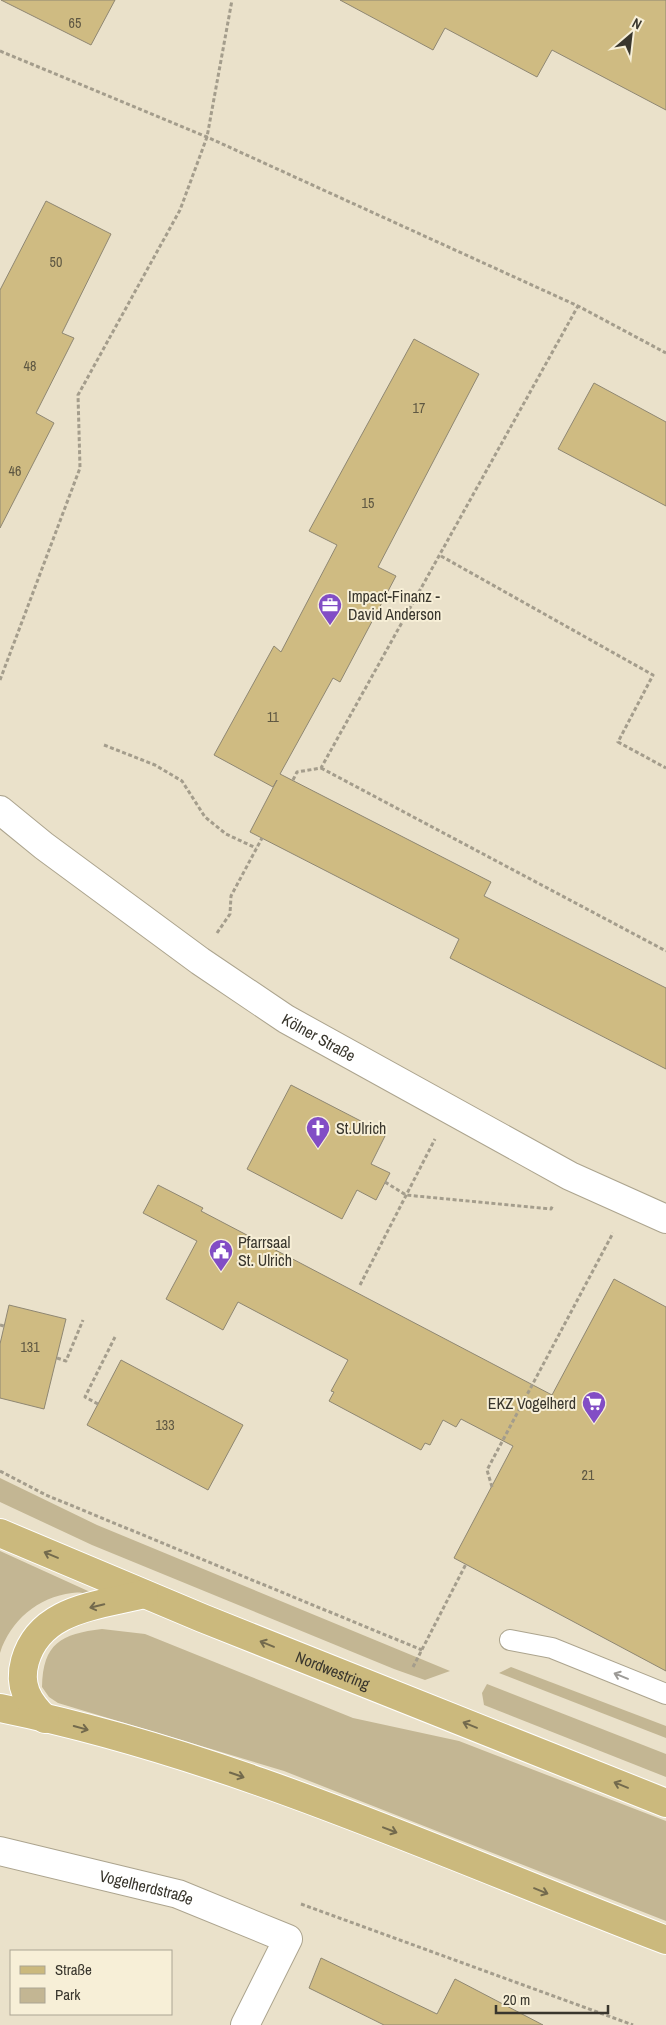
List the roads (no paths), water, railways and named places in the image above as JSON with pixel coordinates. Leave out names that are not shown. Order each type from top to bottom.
[{"type":"main road","name":"Nordwestring","points":[[0,1533],[144,1594],[398,1697],[666,1803]]},
{"type":"main road","points":[[44,1719],[27,1699],[22,1682],[28,1650],[37,1634],[60,1616],[144,1594]]},
{"type":"main road","points":[[0,1708],[199,1762],[301,1797],[666,1940]]},
{"type":"street","name":"Kölner Straße","points":[[0,810],[44,846],[200,961],[286,1018],[570,1176],[628,1204],[666,1219]]},
{"type":"street","name":"Vogelherdstraße","points":[[0,1850],[178,1894],[288,1939],[245,2025]]},
{"type":"lane","points":[[510,1640],[552,1648],[666,1694]]},
{"type":"place","name":"Impact-Finanz - David Anderson","points":[[330,626]]},
{"type":"place","name":"St.Ulrich","points":[[318,1149]]},
{"type":"place","name":"Pfarrsaal St. Ulrich","points":[[221,1272]]},
{"type":"place","name":"EKZ Vogelherd","points":[[594,1424]]}]
